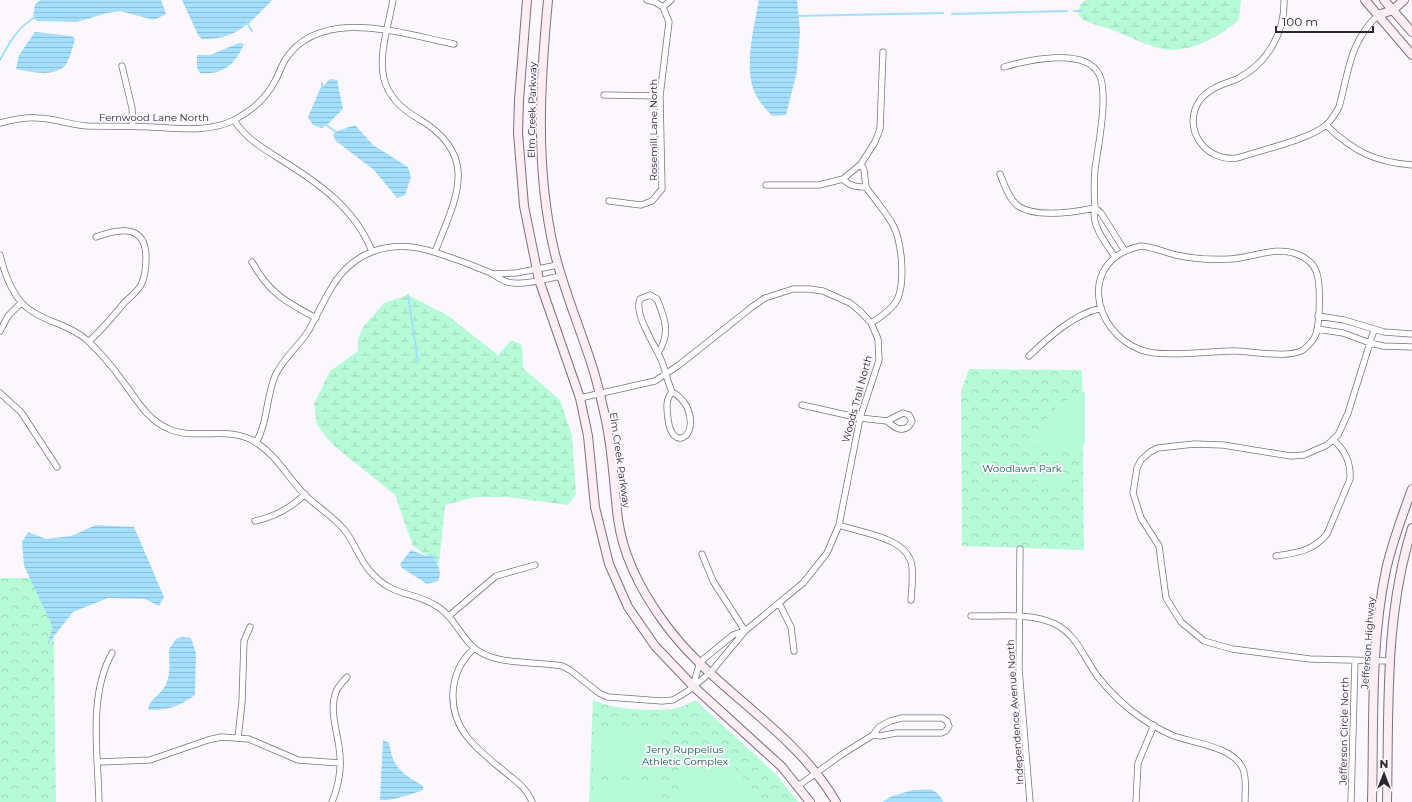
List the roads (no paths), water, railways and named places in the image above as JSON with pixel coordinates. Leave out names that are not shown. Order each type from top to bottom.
[{"type":"street","points":[[393,0],[387,31],[383,66],[388,90],[403,109],[432,127],[441,135],[449,144],[458,164],[458,186],[435,252]]},
{"type":"street","name":"Elm Creek Parkway","points":[[527,0],[519,100],[518,133],[524,206],[539,280],[580,398],[588,436],[595,507],[602,542],[610,568],[617,586],[641,626],[671,664],[693,686],[782,766],[810,802]]},
{"type":"street","name":"Elm Creek Parkway","points":[[548,0],[542,81],[540,149],[547,218],[561,276],[587,349],[600,395],[608,429],[618,522],[626,551],[648,599],[664,623],[700,662],[801,755],[816,772],[836,802]]},
{"type":"street","points":[[647,0],[655,2],[663,7],[671,0]]},
{"type":"street","points":[[1284,0],[1281,29],[1270,51],[1261,62],[1248,72],[1213,89],[1201,98],[1194,118],[1196,134],[1199,142],[1210,153],[1229,159],[1312,134],[1326,125],[1335,116],[1339,107],[1353,51],[1367,27],[1378,15],[1386,1],[1412,32]]},
{"type":"street","points":[[1365,0],[1412,55]]},
{"type":"street","points":[[1378,15],[1393,10],[1404,0]]},
{"type":"street","name":"Rosemill Lane North","points":[[610,201],[641,205],[652,201],[662,189],[660,96],[669,28],[667,15],[663,7]]},
{"type":"street","name":"Fernwood Lane North","points":[[0,123],[28,117],[78,126],[201,128],[234,120],[252,109],[270,90],[289,54],[308,38],[321,32],[345,27],[387,31],[454,44]]},
{"type":"street","points":[[766,185],[819,185],[843,179],[860,164],[875,142],[880,129],[883,52]]},
{"type":"street","points":[[1004,67],[1026,62],[1061,58],[1085,61],[1096,70],[1102,82],[1102,111],[1094,185],[1095,208],[1093,214],[1099,231],[1115,257]]},
{"type":"street","points":[[122,66],[132,108],[133,126]]},
{"type":"street","points":[[604,95],[660,96]]},
{"type":"street","points":[[234,120],[247,137],[314,180],[332,196],[357,222],[372,251]]},
{"type":"street","points":[[1326,125],[1342,140],[1373,158],[1388,163],[1412,165]]},
{"type":"street","points":[[860,164],[864,170],[866,187],[893,225],[899,239],[901,251],[901,287],[898,298],[887,312],[871,323]]},
{"type":"street","points":[[1000,174],[1013,200],[1025,209],[1049,212],[1095,208],[1101,213],[1125,251]]},
{"type":"street","points":[[843,179],[847,184],[858,187],[866,187]]},
{"type":"street","points":[[89,341],[140,286],[146,266],[146,248],[143,240],[138,234],[122,231],[108,232],[96,237]]},
{"type":"street","points":[[256,443],[266,419],[270,391],[275,376],[283,361],[306,333],[316,318],[329,292],[346,267],[358,258],[387,246],[416,247],[435,252],[492,274],[507,282],[522,282],[561,276]]},
{"type":"street","points":[[1141,246],[1150,247],[1176,255],[1213,259],[1233,259],[1270,252],[1287,252],[1296,254],[1311,263],[1316,270],[1319,286],[1317,329],[1309,344],[1295,354],[1209,351],[1156,354],[1141,350],[1121,338],[1113,329],[1101,308],[1099,289],[1100,277],[1108,262],[1125,251],[1141,246]]},
{"type":"street","points":[[0,256],[13,291],[21,302],[41,316],[67,326],[89,341],[123,382],[141,407],[158,423],[179,432],[232,434],[256,443],[272,455],[305,494],[339,522],[348,534],[362,560],[385,585],[403,594],[433,604],[450,615],[464,637],[474,648],[461,663],[456,674],[453,698],[457,721],[465,736],[520,784],[532,802]]},
{"type":"street","points":[[252,262],[260,276],[276,294],[288,303],[316,318]]},
{"type":"street","points":[[492,274],[558,265]]},
{"type":"street","name":"Woods Trail North","points":[[474,648],[492,658],[562,666],[570,670],[599,693],[608,697],[662,701],[673,700],[693,686],[711,672],[744,631],[803,583],[820,564],[827,553],[839,525],[860,418],[879,360],[878,339],[871,323],[850,303],[824,291],[801,289],[779,292],[765,298],[752,307],[666,375],[655,381],[600,395],[580,398]]},
{"type":"street","points":[[658,352],[664,344],[666,332],[664,315],[657,299],[650,295],[640,299],[638,308],[653,346],[658,352],[672,392],[684,402],[690,415],[691,424],[689,433],[685,437],[680,438],[674,436],[670,431],[668,420],[668,397],[672,392]]},
{"type":"street","points":[[0,331],[8,316],[21,302]]},
{"type":"street","points":[[1030,356],[1075,318],[1085,312],[1101,308]]},
{"type":"street","points":[[1318,316],[1344,320],[1374,330],[1394,334],[1412,334]]},
{"type":"street","points":[[1317,329],[1343,333],[1370,343],[1392,347],[1412,347]]},
{"type":"street","points":[[1374,330],[1348,413],[1338,435],[1333,440],[1316,451],[1291,456],[1223,445],[1194,444],[1158,448],[1150,452],[1139,464],[1134,480],[1133,493],[1141,518],[1159,546],[1166,598],[1180,622],[1204,641],[1232,649],[1310,660],[1388,661]]},
{"type":"street","points":[[0,393],[21,412],[57,467]]},
{"type":"street","points":[[802,405],[860,418],[887,421]]},
{"type":"street","points":[[1276,556],[1306,551],[1322,541],[1328,534],[1348,487],[1350,475],[1346,455],[1333,440]]},
{"type":"street","name":"Jefferson Highway","points":[[1372,802],[1375,661],[1378,621],[1386,570],[1398,525],[1412,489]]},
{"type":"street","points":[[255,521],[289,508],[305,494]]},
{"type":"street","points":[[839,525],[895,543],[905,551],[912,565],[912,600]]},
{"type":"street","points":[[1387,802],[1388,661],[1391,625],[1402,564],[1412,528]]},
{"type":"street","name":"Independence Avenue North","points":[[1020,549],[1019,669],[1030,802]]},
{"type":"street","points":[[702,554],[713,581],[744,631]]},
{"type":"street","points":[[450,615],[496,576],[535,565]]},
{"type":"street","points":[[779,603],[791,627],[794,651]]},
{"type":"street","points":[[971,616],[1042,619],[1064,629],[1073,637],[1098,676],[1110,691],[1129,708],[1154,726],[1173,735],[1221,750],[1234,757],[1243,768],[1245,776],[1245,802]]},
{"type":"street","points":[[238,738],[242,702],[244,641],[250,627]]},
{"type":"street","name":"Woods Trail North","points":[[700,662],[733,635],[744,631]]},
{"type":"street","points":[[99,802],[98,690],[101,676],[112,654]]},
{"type":"street","name":"Jefferson Circle North","points":[[1351,802],[1355,661]]},
{"type":"street","points":[[693,686],[700,662]]},
{"type":"street","points":[[332,802],[340,773],[334,700],[336,690],[347,677]]},
{"type":"street","points":[[798,786],[816,772],[873,735],[879,727],[890,721],[902,718],[942,718],[947,720],[949,726],[946,731],[941,733],[896,733],[880,736],[873,735]]},
{"type":"street","points":[[1136,802],[1138,763],[1154,726]]},
{"type":"street","points":[[99,762],[150,760],[221,737],[238,738],[260,743],[298,760],[340,763]]},
{"type":"water","points":[[41,0],[161,0],[166,14],[154,20],[120,11],[107,13],[77,22],[37,21],[33,18],[35,4]]},
{"type":"water","points":[[182,0],[272,0],[257,16],[242,28],[224,37],[202,39],[198,35]]},
{"type":"water","points":[[759,0],[797,0],[800,31],[797,71],[786,115],[772,116],[762,105],[753,87],[750,75],[750,49]]},
{"type":"water","points":[[35,32],[72,36],[75,39],[68,61],[64,67],[59,70],[45,73],[16,69],[19,55]]},
{"type":"water","points":[[239,43],[244,44],[237,58],[227,67],[215,72],[200,73],[197,68],[197,55],[210,55]]},
{"type":"water","points":[[330,79],[337,80],[343,109],[322,128],[313,125],[308,117],[320,89]]},
{"type":"water","points":[[355,125],[373,145],[408,167],[411,177],[405,195],[397,198],[374,170],[336,141],[333,135],[335,132]]},
{"type":"water","points":[[96,525],[134,527],[164,597],[159,606],[145,599],[108,598],[73,612],[47,645],[53,627],[24,566],[22,542],[28,532],[46,539],[71,536]]},
{"type":"water","points":[[411,550],[426,556],[432,554],[440,570],[438,581],[427,584],[402,568],[400,564]]},
{"type":"water","points":[[182,637],[191,638],[196,653],[195,695],[173,707],[148,710],[151,703],[164,688],[168,680],[169,649],[176,639]]},
{"type":"water","points":[[383,740],[389,743],[396,765],[409,777],[423,786],[423,790],[394,799],[380,800]]},
{"type":"water","points":[[913,790],[934,791],[943,802],[882,802],[892,796]]},
{"type":"waterway","points":[[952,14],[1067,11]]},
{"type":"waterway","points":[[1074,11],[1082,11]]},
{"type":"waterway","points":[[795,16],[943,13]]},
{"type":"waterway","points":[[0,60],[19,31],[35,17]]},
{"type":"waterway","points":[[247,23],[252,31]]},
{"type":"waterway","points":[[322,83],[322,88]]},
{"type":"waterway","points":[[325,124],[336,132]]},
{"type":"waterway","points":[[408,295],[418,362]]},
{"type":"park label","name":"Woodlawn Park","points":[[1022,468]]},
{"type":"park label","name":"Jerry Ruppelius Athletic Complex","points":[[685,754]]}]
